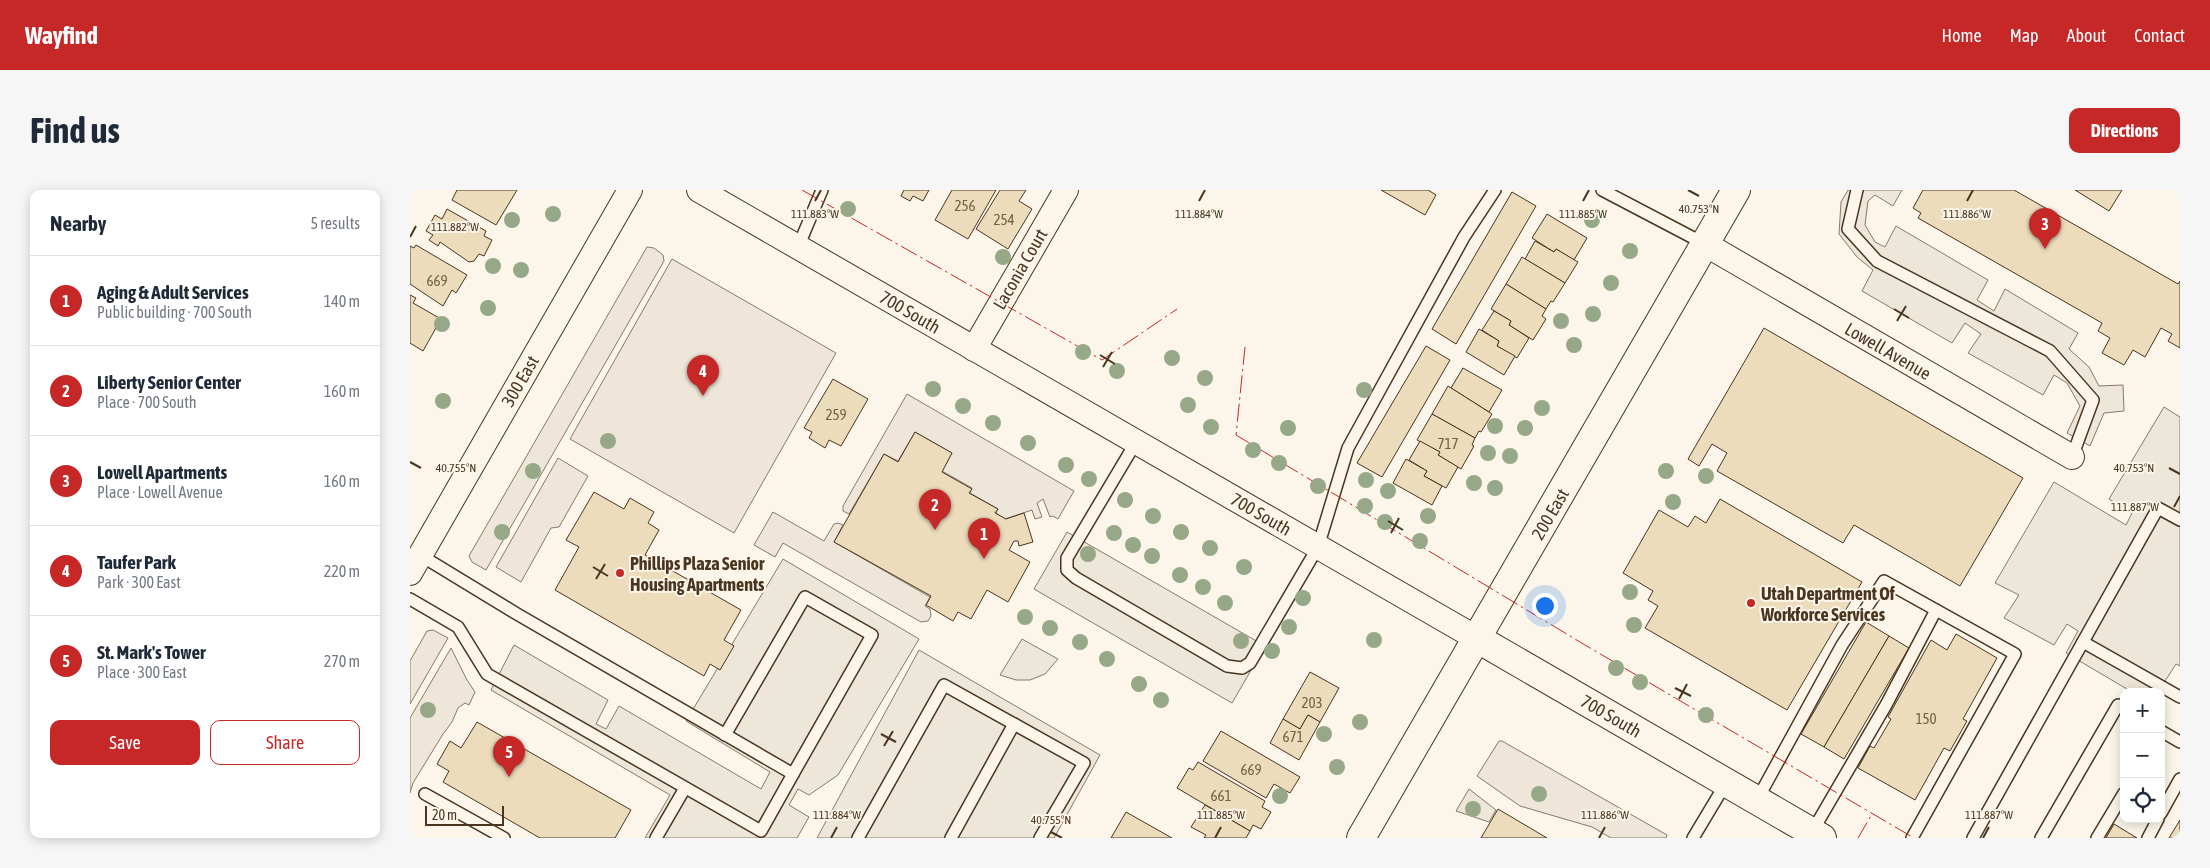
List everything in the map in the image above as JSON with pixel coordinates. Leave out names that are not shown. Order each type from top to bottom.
[{"type":"street","name":"300 East","points":[[415,564],[630,190]]},
{"type":"street","name":"700 South","points":[[699,190],[1726,782],[1805,831]]},
{"type":"street","name":"Laconia Court","points":[[974,348],[1066,190]]},
{"type":"street","name":"200 East","points":[[1361,838],[1478,639],[1705,244],[1730,194]]},
{"type":"street","name":"Lowell Avenue","points":[[1705,244],[2072,457]]},
{"type":"lane","points":[[798,247],[822,190]]},
{"type":"lane","points":[[1136,442],[1067,558],[1067,570],[1076,578],[1227,666],[1242,668],[1250,663],[1318,547],[1348,448],[1464,237],[1495,190]]},
{"type":"lane","points":[[1602,190],[1705,244]]},
{"type":"lane","points":[[1857,190],[1848,229],[1877,261],[2050,351],[2093,400],[2072,457]]},
{"type":"lane","points":[[1972,838],[2158,508],[2180,520]]},
{"type":"lane","points":[[415,564],[793,774]]},
{"type":"lane","points":[[1757,800],[1842,645],[1884,581],[2015,654],[1912,838]]},
{"type":"lane","points":[[410,599],[458,627],[487,674],[761,832],[872,635],[806,597],[725,735]]},
{"type":"lane","points":[[1805,831],[1886,705],[1936,610]]},
{"type":"lane","points":[[2083,642],[2180,697]]},
{"type":"lane","points":[[858,838],[944,684],[1084,763],[1040,838]]},
{"type":"lane","points":[[2040,838],[2120,709]]},
{"type":"lane","points":[[950,838],[1014,724]]},
{"type":"lane","points":[[2164,733],[2180,742]]},
{"type":"lane","points":[[2165,807],[2180,779]]},
{"type":"lane","points":[[1693,838],[1726,782]]},
{"type":"lane","points":[[656,838],[685,788]]},
{"type":"lane","points":[[425,794],[504,838]]},
{"type":"lane","points":[[2097,838],[2120,800]]},
{"type":"lane","points":[[2148,838],[2156,823]]},
{"type":"shaded area","points":[[1848,190],[1902,190],[1893,206],[1875,195],[1868,201],[1865,225],[1875,242],[1885,247],[1896,226],[1988,280],[1977,300],[1994,311],[2005,289],[2078,333],[2069,349],[2089,367],[2099,386],[2123,385],[2124,411],[2104,413],[2090,446],[2067,433],[2080,406],[2067,383],[2054,375],[2043,395],[1968,353],[1981,334],[1965,323],[1952,343],[1862,291],[1873,270],[1857,257],[1839,234],[1841,202]]},
{"type":"shaded area","points":[[647,247],[654,248],[663,255],[664,261],[486,570],[472,562],[469,556]]},
{"type":"shaded area","points":[[672,259],[836,353],[734,533],[570,439]]},
{"type":"shaded area","points":[[907,394],[1074,491],[1058,519],[1053,516],[1050,517],[1043,499],[1037,503],[1042,517],[1035,519],[1032,510],[1005,519],[996,513],[998,509],[970,493],[972,488],[942,471],[952,453],[915,432],[898,461],[884,454],[849,514],[843,511],[843,506]]},
{"type":"shaded area","points":[[2164,407],[2180,417],[2180,666],[2176,664],[2161,688],[2125,688],[2066,653],[2078,631],[2067,624],[2054,645],[2004,618],[2019,595],[1995,583],[2054,482],[2126,525],[2132,513],[2109,499]]},
{"type":"shaded area","points":[[558,458],[588,476],[559,527],[551,528],[521,582],[496,567]]},
{"type":"shaded area","points":[[773,512],[824,541],[834,524],[843,525],[834,542],[930,597],[925,606],[930,609],[931,616],[928,621],[921,622],[783,543],[775,557],[754,545]]},
{"type":"shaded area","points":[[1067,532],[1265,646],[1232,703],[1034,589]]},
{"type":"shaded area","points":[[783,559],[919,639],[838,775],[809,795],[798,789],[789,805],[809,817],[797,838],[645,838],[670,795],[491,690],[514,645],[608,700],[596,724],[606,729],[619,706],[761,789],[770,772],[686,721]]},
{"type":"shaded area","points":[[433,630],[448,638],[410,704],[410,661],[427,631]]},
{"type":"shaded area","points":[[1022,639],[1058,659],[1045,674],[1030,680],[1016,680],[1000,675]]},
{"type":"shaded area","points":[[451,648],[475,692],[469,705],[465,703],[458,708],[452,722],[413,783],[410,793],[410,718]]},
{"type":"shaded area","points":[[919,650],[1100,755],[1054,838],[817,838]]},
{"type":"shaded area","points":[[1499,741],[1667,835],[1666,838],[1611,838],[1592,827],[1520,806],[1477,776]]},
{"type":"shaded area","points":[[1469,789],[1496,810],[1489,822],[1456,811]]},
{"type":"building","points":[[457,190],[517,190],[496,225],[452,200]]},
{"type":"building","points":[[904,190],[929,190],[923,201],[913,196],[910,201],[901,196]]},
{"type":"building","points":[[952,190],[996,190],[968,239],[935,220]]},
{"type":"building","points":[[1000,190],[1026,190],[1019,201],[1032,209],[1008,249],[976,229]]},
{"type":"building","points":[[1381,190],[1428,190],[1436,195],[1425,215]]},
{"type":"building","points":[[1923,190],[2014,190],[2178,284],[2180,281],[2180,348],[2168,341],[2172,334],[2161,328],[2145,357],[2133,350],[2124,365],[2102,353],[2110,338],[2098,331],[2102,323],[1918,218],[1921,213],[1913,208]]},
{"type":"building","points":[[2075,190],[2122,190],[2109,211]]},
{"type":"building","points":[[1512,192],[1536,206],[1456,344],[1432,329]]},
{"type":"building","points":[[447,209],[486,231],[484,236],[492,240],[484,256],[479,254],[474,261],[469,262],[440,242],[438,246],[429,240],[433,235],[426,231],[435,215],[442,219]]},
{"type":"building","points":[[1547,214],[1587,238],[1574,260],[1556,249],[1554,252],[1532,238]]},
{"type":"building","points":[[1535,241],[1554,252],[1556,249],[1578,262],[1565,283],[1525,259]]},
{"type":"building","points":[[416,245],[467,275],[456,293],[452,290],[443,306],[410,284],[410,246],[414,248]]},
{"type":"building","points":[[1522,257],[1565,283],[1553,302],[1551,301],[1546,309],[1506,284]]},
{"type":"building","points":[[1506,284],[1546,309],[1542,316],[1546,319],[1533,340],[1509,325],[1511,321],[1491,309]]},
{"type":"building","points":[[410,295],[416,298],[413,303],[441,319],[423,351],[410,343]]},
{"type":"building","points":[[1494,311],[1511,321],[1509,325],[1529,338],[1517,358],[1497,346],[1499,341],[1482,330]]},
{"type":"building","points":[[1764,328],[2023,478],[1960,586],[1854,525],[1843,543],[1717,471],[1727,453],[1712,444],[1699,466],[1688,459]]},
{"type":"building","points":[[1479,329],[1499,341],[1497,346],[1515,356],[1504,375],[1466,352]]},
{"type":"building","points":[[1426,346],[1450,360],[1382,477],[1357,463]]},
{"type":"building","points":[[1463,368],[1502,390],[1489,412],[1451,388]]},
{"type":"building","points":[[833,379],[868,399],[841,446],[829,440],[825,448],[809,438],[812,432],[804,428]]},
{"type":"building","points":[[1448,386],[1492,414],[1475,438],[1432,414]]},
{"type":"building","points":[[1432,414],[1475,438],[1472,445],[1474,446],[1461,469],[1438,455],[1440,452],[1417,440]]},
{"type":"building","points":[[915,432],[952,453],[942,472],[972,489],[969,493],[998,509],[995,513],[1006,519],[1024,513],[1033,542],[1019,546],[1018,541],[1014,541],[1009,550],[1030,562],[1008,602],[987,590],[971,619],[958,612],[953,621],[926,605],[931,596],[834,542],[884,454],[898,462]]},
{"type":"building","points":[[1420,441],[1440,452],[1438,455],[1458,467],[1446,488],[1424,476],[1427,471],[1409,460]]},
{"type":"building","points":[[1406,459],[1427,471],[1424,476],[1442,486],[1432,505],[1393,483]]},
{"type":"building","name":"Phillips Plaza Senior Housing Apartments","points":[[594,492],[624,509],[630,498],[654,512],[648,523],[659,530],[645,555],[741,610],[724,640],[734,646],[720,670],[710,664],[704,676],[555,590],[579,547],[566,540]]},
{"type":"building","name":"Utah Department Of Workforce Services","points":[[1720,499],[1862,582],[1787,710],[1645,628],[1658,606],[1648,600],[1653,591],[1623,573],[1659,510],[1688,527],[1695,516],[1706,523]]},
{"type":"building","points":[[1866,622],[1889,636],[1824,747],[1801,734]]},
{"type":"building","points":[[1956,634],[1997,658],[1963,719],[1967,721],[1950,751],[1944,748],[1915,800],[1858,768],[1870,746],[1874,748],[1891,719],[1888,717],[1931,640],[1947,650]]},
{"type":"building","points":[[1889,636],[1909,648],[1844,759],[1824,747]]},
{"type":"building","points":[[1310,672],[1339,688],[1320,722],[1308,715],[1300,729],[1283,719]]},
{"type":"building","points":[[1308,715],[1320,722],[1299,760],[1270,743],[1283,719],[1300,729]]},
{"type":"building","points":[[477,722],[631,810],[615,838],[540,838],[443,782],[449,771],[437,764],[450,741],[461,748]]},
{"type":"building","points":[[1221,731],[1300,777],[1290,793],[1274,784],[1266,798],[1203,761]]},
{"type":"building","points":[[1198,762],[1265,801],[1262,807],[1271,812],[1261,829],[1253,825],[1250,831],[1177,788],[1189,768],[1193,770]]},
{"type":"building","points":[[1205,805],[1250,831],[1246,838],[1204,838],[1206,835],[1191,827]]},
{"type":"building","points":[[1498,809],[1547,838],[1481,838]]},
{"type":"building","points":[[1126,812],[1172,838],[1111,838]]},
{"type":"building","points":[[2180,820],[2180,838],[2169,838]]},
{"type":"building","points":[[2114,824],[2137,838],[2106,838]]},
{"type":"power","points":[[802,190],[1102,360],[1177,309]]},
{"type":"power","points":[[1245,347],[1236,435],[1585,645],[1914,838]]},
{"type":"power","points":[[1858,838],[1872,814]]},
{"type":"place","name":"Lowell Apartments","points":[[2045,249]]},
{"type":"place","name":"Taufer Park","points":[[703,396]]},
{"type":"place","name":"Liberty Senior Center","points":[[935,530]]},
{"type":"place","name":"Aging & Adult Services","points":[[984,559]]},
{"type":"place","name":"Phillips Plaza Senior Housing Apartments","points":[[620,573]]},
{"type":"place","name":"Utah Department Of Workforce Services","points":[[1751,603]]},
{"type":"place","name":"St. Mark's Tower","points":[[509,777]]}]
